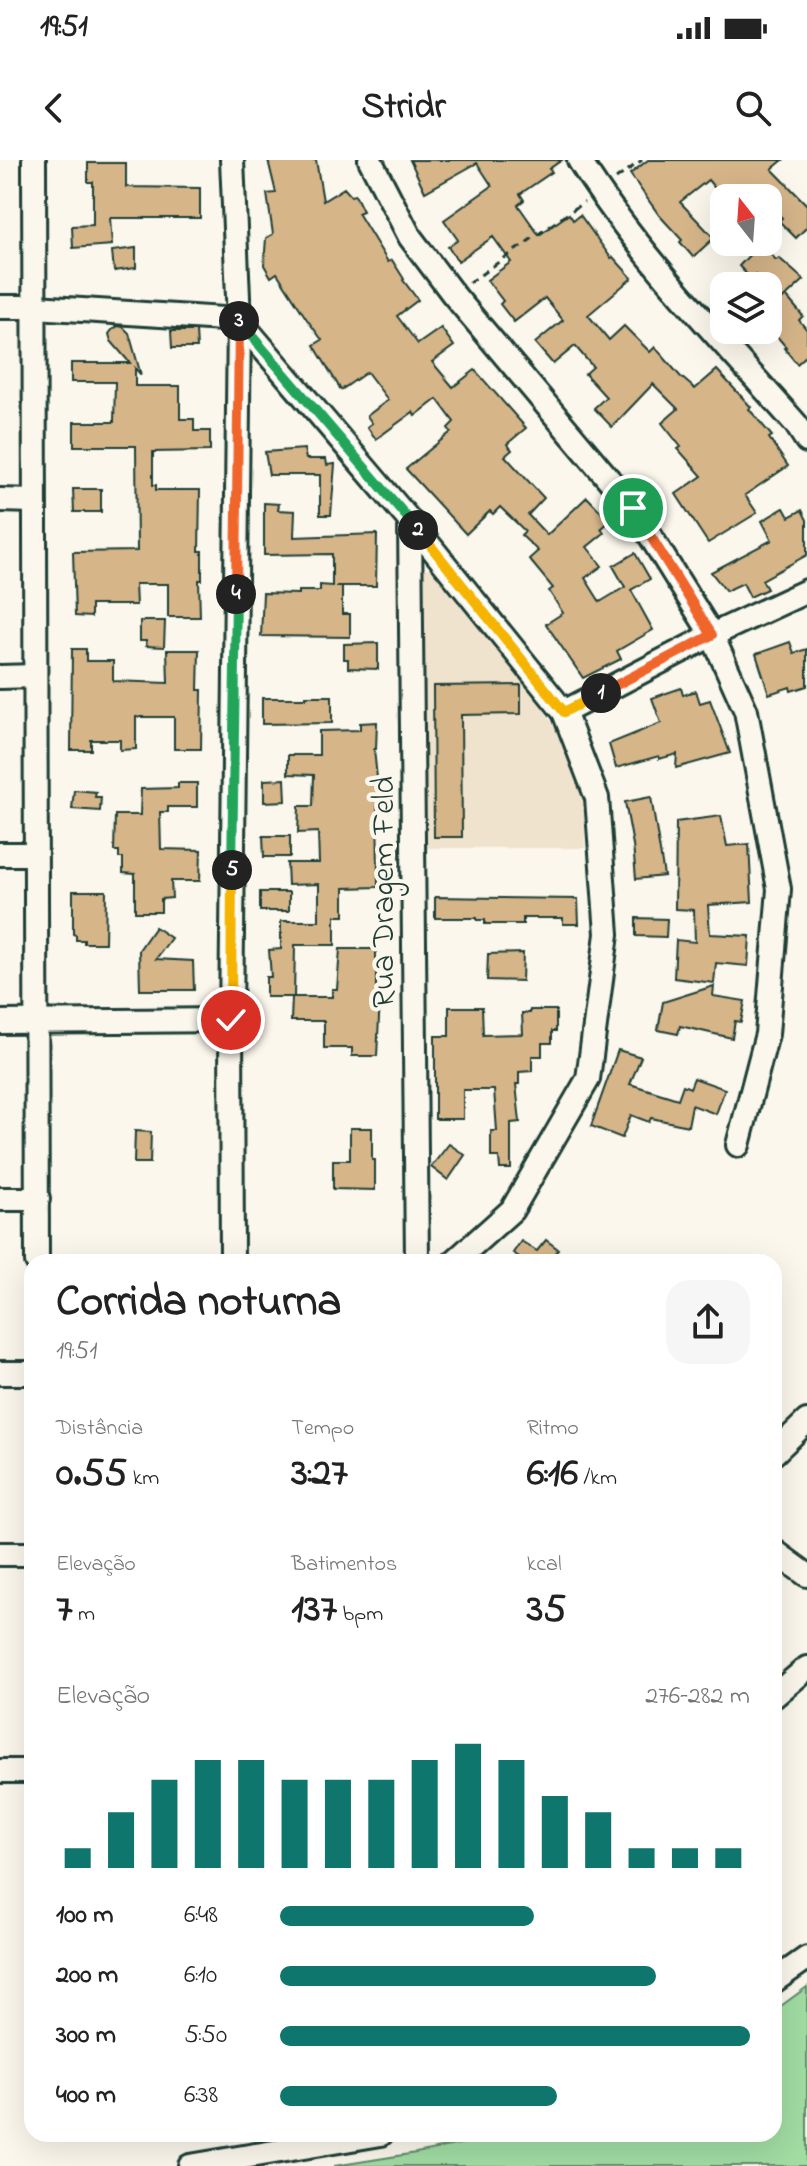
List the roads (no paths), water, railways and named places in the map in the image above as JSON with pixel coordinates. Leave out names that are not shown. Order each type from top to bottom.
[{"type":"street","points":[[34,160],[37,1254]]},
{"type":"street","points":[[232,160],[239,320],[231,1020],[232,1254]]},
{"type":"street","points":[[370,160],[410,237],[453,294],[633,508],[712,635],[746,711],[779,889],[767,1034],[738,1145]]},
{"type":"street","points":[[579,160],[635,240],[796,424],[807,441]]},
{"type":"street","points":[[0,307],[239,320],[410,521],[564,712],[597,798],[607,934],[588,1079],[512,1210],[463,1254]]},
{"type":"street","points":[[0,500],[34,501]]},
{"type":"street","name":"Rua Dragem Feld","points":[[410,521],[417,1254]]},
{"type":"street","points":[[564,712],[712,635],[807,591]]},
{"type":"street","points":[[0,677],[35,676]]},
{"type":"street","points":[[0,854],[35,854]]},
{"type":"street","points":[[0,1022],[231,1020]]},
{"type":"street","points":[[0,1199],[38,1199]]},
{"type":"street","points":[[0,1373],[24,1373]]},
{"type":"street","points":[[782,1445],[807,1421]]},
{"type":"street","points":[[0,1554],[24,1554]]},
{"type":"street","points":[[782,1557],[807,1575]]},
{"type":"street","points":[[782,1689],[807,1668]]},
{"type":"street","points":[[0,1771],[24,1771]]},
{"type":"street","points":[[782,1975],[807,1958]]},
{"type":"street","points":[[190,2166],[333,2142]]}]
